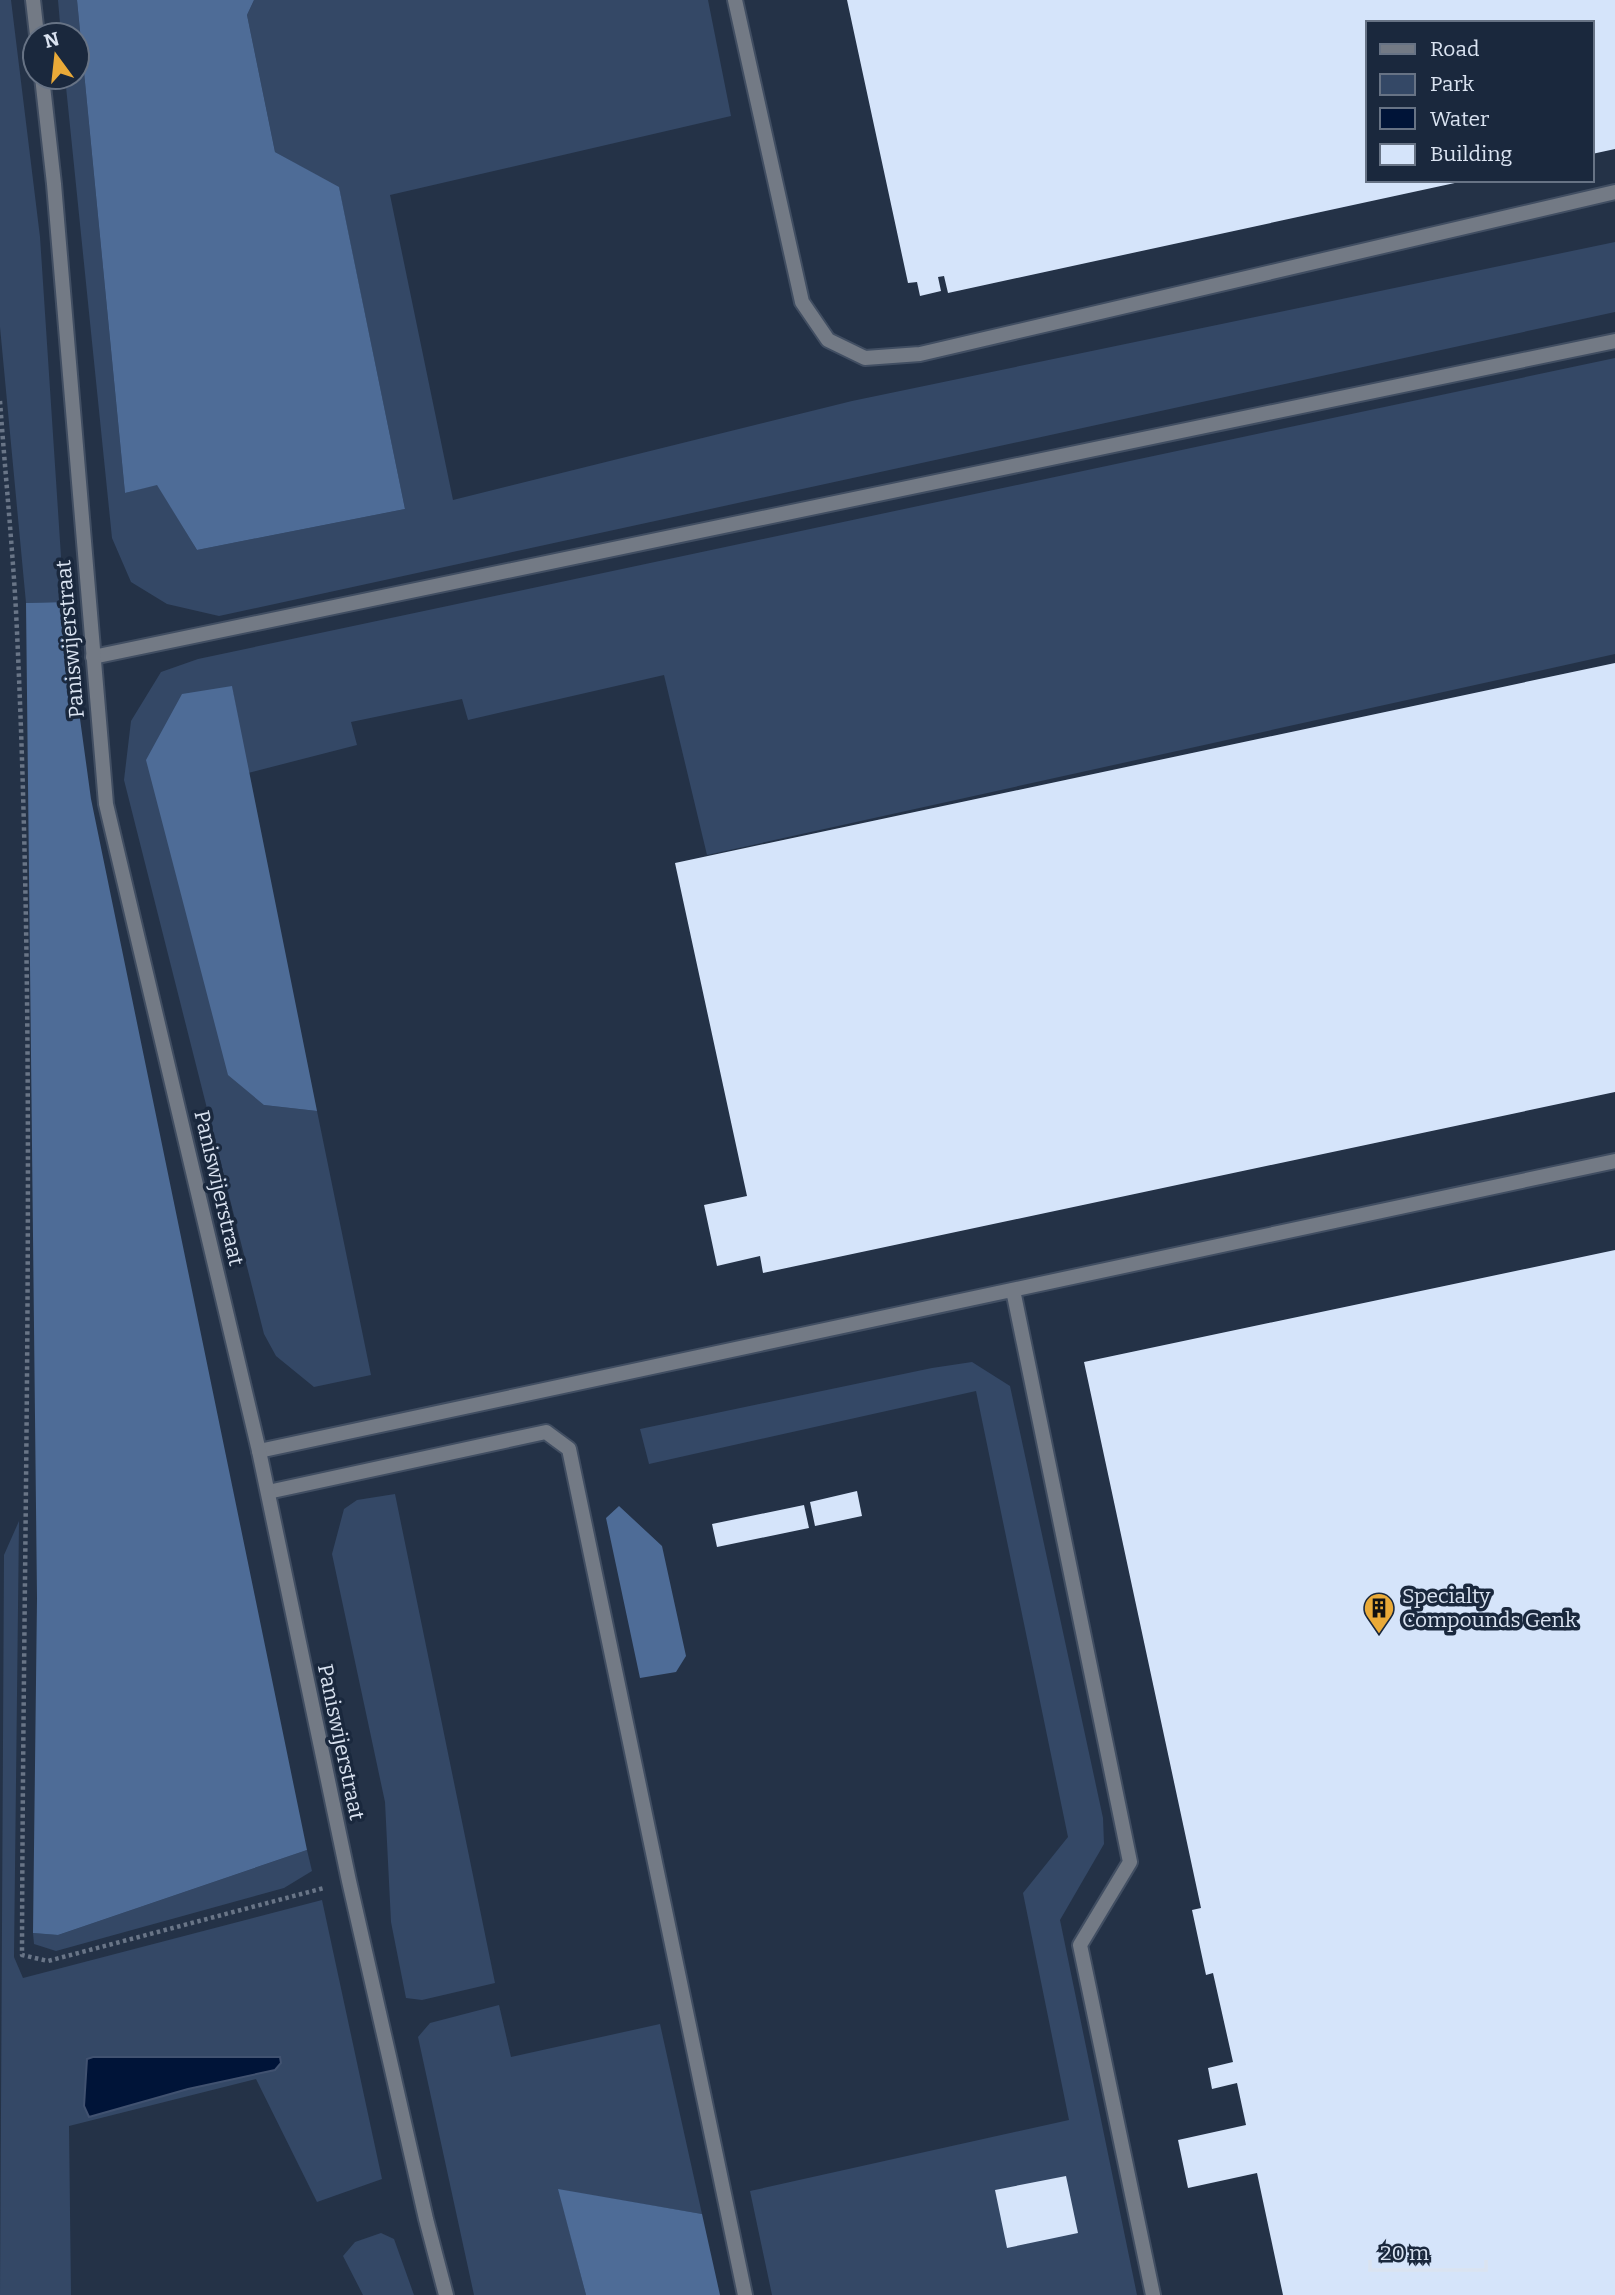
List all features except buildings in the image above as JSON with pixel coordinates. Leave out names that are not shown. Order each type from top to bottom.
[{"type":"street","points":[[33,0],[35,21]]},
{"type":"street","points":[[735,0],[802,302],[828,340],[865,358],[919,354],[1615,192]]},
{"type":"street","name":"Paniswijerstraat","points":[[44,91],[54,184],[106,804],[259,1451],[349,1881],[426,2219],[446,2295]]},
{"type":"street","points":[[93,657],[1615,341]]},
{"type":"street","points":[[259,1451],[1615,1161]]},
{"type":"street","points":[[1013,1290],[1130,1862],[1080,1945],[1153,2295]]},
{"type":"street","points":[[268,1492],[546,1432],[569,1449],[744,2295]]},
{"type":"path","points":[[0,401],[16,608],[23,794],[28,1308],[22,1955],[48,1961],[318,1889]]},
{"type":"green space","points":[[0,0],[11,0],[40,237],[64,602],[26,603],[0,327]]},
{"type":"green space","points":[[58,0],[77,0],[79,21],[60,21]]},
{"type":"green space","points":[[254,0],[708,0],[731,116],[390,195],[453,500],[852,401],[1615,242],[1615,312],[219,616],[167,604],[131,582],[112,538],[66,91],[86,91],[125,493],[157,484],[197,550],[405,509],[339,188],[275,152],[247,15]]},
{"type":"green space","points":[[1615,358],[1615,654],[707,855],[664,675],[468,720],[462,699],[351,722],[357,745],[248,773],[232,687],[264,1105],[317,1111],[371,1375],[314,1387],[276,1356],[264,1334],[124,780],[131,721],[161,672],[198,659]]},
{"type":"green space","points":[[972,1362],[1010,1386],[1103,1818],[1104,1844],[1060,1920],[1137,2295],[772,2295],[750,2191],[1069,2120],[1023,1893],[1068,1837],[976,1391],[649,1464],[640,1429]]},
{"type":"green space","points":[[395,1494],[495,1983],[422,2000],[406,1998],[391,1922],[385,1802],[332,1554],[344,1509],[357,1500]]},
{"type":"green space","points":[[19,1521],[14,1957],[23,1978],[322,1900],[382,2179],[317,2202],[256,2079],[69,2126],[71,2295],[0,2295],[4,1555]]},
{"type":"green space","points":[[307,1850],[312,1871],[284,1888],[56,1951],[34,1944],[33,1933],[58,1935]]},
{"type":"green space","points":[[499,2005],[511,2057],[660,2024],[702,2214],[559,2190],[586,2295],[474,2295],[418,2037],[430,2023]]},
{"type":"green space","points":[[381,2233],[394,2239],[414,2295],[363,2295],[343,2256],[355,2242]]},
{"type":"shaded area","points":[[77,0],[254,0],[247,15],[275,152],[339,187],[405,509],[197,550],[157,485],[125,493],[86,91],[91,91],[91,21],[79,21]]},
{"type":"shaded area","points":[[64,602],[91,799],[307,1850],[58,1935],[33,1933],[37,1598],[26,603]]},
{"type":"shaded area","points":[[232,686],[317,1111],[264,1105],[228,1075],[146,760],[182,694]]},
{"type":"shaded area","points":[[619,1506],[662,1546],[686,1656],[676,1672],[640,1678],[606,1518]]},
{"type":"shaded area","points":[[558,2189],[702,2214],[720,2295],[586,2295]]},
{"type":"water","points":[[280,2057],[281,2063],[275,2070],[188,2089],[89,2117],[84,2106],[87,2059]]},
{"type":"place","name":"Specialty Compounds Genk","points":[[1379,1635]]}]
